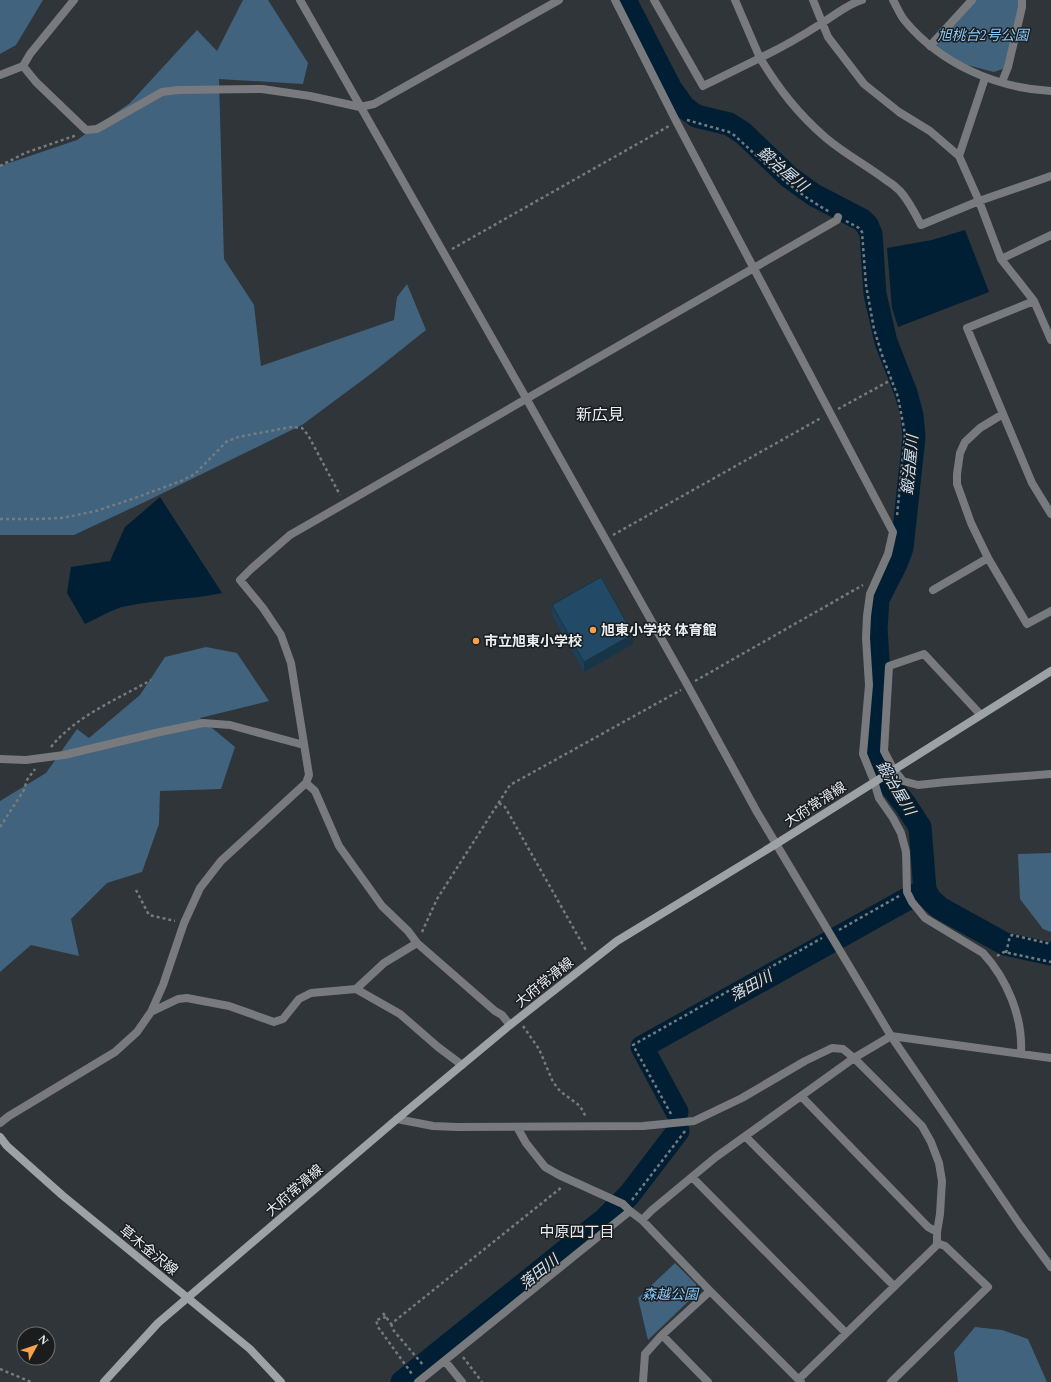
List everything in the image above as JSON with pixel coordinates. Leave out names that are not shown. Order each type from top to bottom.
[{"type":"main road","name":"大府常滑線","points":[[104,1382],[158,1323],[187,1298],[510,1025],[617,941],[776,844],[1051,670]]},
{"type":"main road","name":"草木金沢線","points":[[0,1137],[7,1146],[62,1195],[250,1349],[281,1382]]},
{"type":"street","points":[[0,75],[23,66],[30,54],[74,0]]},
{"type":"street","points":[[300,0],[606,539],[757,812],[891,1036],[1051,1268]]},
{"type":"street","points":[[23,66],[36,82],[86,130],[97,129],[162,92],[178,90],[262,89],[310,96],[360,107],[374,104],[559,0]]},
{"type":"street","points":[[615,0],[676,121],[831,412],[893,532],[888,554],[870,594],[867,616],[866,638],[870,685],[863,754],[876,780],[879,798],[893,818],[901,833],[906,852],[908,892],[912,902],[925,918],[983,953],[990,960],[1004,980],[1017,1016],[1022,1041],[1021,1053]]},
{"type":"street","points":[[654,0],[703,86],[760,58],[822,24],[856,2],[862,0]]},
{"type":"street","points":[[735,0],[760,58],[776,85],[801,115],[826,138],[900,190],[911,206],[921,225],[979,201],[1051,176]]},
{"type":"street","points":[[812,0],[828,37],[864,84],[899,112],[930,131],[958,156],[979,201],[1001,259],[1034,301],[1051,340]]},
{"type":"street","points":[[893,0],[905,21],[930,46],[948,60],[985,78],[1034,90],[1051,91]]},
{"type":"street","points":[[930,46],[972,0]]},
{"type":"street","points":[[1002,82],[1008,67],[1022,7],[1022,0]]},
{"type":"street","points":[[958,156],[985,78]]},
{"type":"street","points":[[0,1123],[9,1116],[115,1052],[137,1032],[150,1012],[163,985],[184,923],[200,888],[221,861],[306,783],[309,775],[291,663],[281,635],[263,608],[240,580],[290,535],[837,220],[838,217]]},
{"type":"street","points":[[1001,259],[1051,234]]},
{"type":"street","points":[[1034,301],[967,328],[1032,483],[1051,514]]},
{"type":"street","points":[[1003,414],[980,428],[965,442],[960,453],[957,484],[971,523],[988,558],[1027,624],[1051,611]]},
{"type":"street","points":[[933,590],[988,558]]},
{"type":"street","points":[[980,714],[924,654],[889,666],[884,751],[892,771],[903,781],[918,785],[1051,774]]},
{"type":"street","points":[[0,759],[26,760],[64,755],[203,723],[230,725],[304,745]]},
{"type":"street","points":[[306,783],[314,791],[339,846],[382,906],[408,931],[417,943],[495,1011],[502,1015],[510,1025]]},
{"type":"street","points":[[356,989],[384,963],[417,943]]},
{"type":"street","points":[[150,1012],[178,999],[187,998],[229,1006],[274,1022],[283,1019],[299,999],[311,993],[356,989],[400,1014],[438,1047],[462,1065]]},
{"type":"street","points":[[642,1220],[716,1157],[746,1137],[854,1058],[891,1036],[1051,1058]]},
{"type":"street","points":[[397,1119],[434,1126],[456,1128],[517,1127],[589,1126],[643,1126],[694,1121],[742,1098],[804,1061],[832,1048],[844,1049],[922,1126],[931,1142],[939,1163],[942,1181],[937,1243],[936,1246],[846,1333],[800,1381],[642,1220],[624,1204],[545,1167],[526,1143],[517,1127]]},
{"type":"street","points":[[802,1096],[928,1227],[937,1232]]},
{"type":"street","points":[[746,1137],[894,1286]]},
{"type":"street","points":[[692,1177],[846,1333]]},
{"type":"street","points":[[418,1382],[458,1351],[628,1209]]},
{"type":"street","points":[[891,1382],[988,1287],[945,1246],[937,1243]]},
{"type":"street","points":[[643,1382],[644,1354],[662,1335],[710,1291]]},
{"type":"street","points":[[662,1335],[708,1382]]},
{"type":"street","points":[[445,1361],[462,1382]]},
{"type":"path","points":[[0,166],[25,153],[79,135],[86,130]]},
{"type":"path","points":[[606,539],[831,412],[891,380]]},
{"type":"path","points":[[0,519],[62,518],[96,511],[195,474],[226,442],[238,437],[291,427],[302,428],[308,435],[344,503]]},
{"type":"path","points":[[417,943],[437,899],[510,786],[867,583],[874,586]]},
{"type":"path","points":[[0,827],[24,790],[27,780],[59,737],[86,716],[151,680]]},
{"type":"path","points":[[499,803],[505,807],[587,953],[593,960]]},
{"type":"path","points":[[136,890],[149,915],[184,923]]},
{"type":"path","points":[[672,1123],[670,1112],[633,1045],[830,934],[842,929],[908,892]]},
{"type":"path","points":[[1006,953],[1010,936],[1012,935],[1051,944]]},
{"type":"path","points":[[990,960],[1006,953],[1051,962]]},
{"type":"path","points":[[518,1019],[539,1049],[553,1082],[560,1091],[580,1106],[589,1126]]},
{"type":"path","points":[[628,1209],[661,1160],[684,1133],[688,1121]]},
{"type":"path","points":[[391,1324],[570,1180]]},
{"type":"path","points":[[383,1313],[394,1331],[430,1373]]},
{"type":"path","points":[[386,1317],[376,1320],[378,1327],[418,1382]]},
{"type":"path","points":[[458,1351],[482,1382]]},
{"type":"path","points":[[0,1369],[31,1382]]},
{"type":"green space","points":[[0,0],[43,0],[16,45],[0,54]]},
{"type":"green space","points":[[243,0],[268,0],[308,63],[303,84],[219,79],[224,259],[254,305],[261,366],[394,320],[397,297],[407,284],[426,330],[372,373],[302,425],[151,499],[74,535],[0,535],[0,166],[77,140],[130,103],[197,30],[217,51]]},
{"type":"green space","name":"旭桃台2号公園","points":[[972,0],[1022,0],[1008,67],[994,72],[948,60],[930,46]]},
{"type":"green space","points":[[206,647],[237,653],[269,701],[200,718],[235,747],[221,789],[160,791],[159,824],[142,872],[107,883],[71,919],[79,956],[31,945],[0,972],[0,801],[46,773],[77,729],[89,738],[140,695],[165,657]]},
{"type":"green space","points":[[1051,853],[1051,932],[1043,929],[1020,899],[1018,854]]},
{"type":"green space","name":"森越公園","points":[[675,1263],[696,1284],[696,1294],[648,1340],[638,1298]]},
{"type":"green space","points":[[975,1327],[1002,1330],[1028,1339],[1047,1382],[958,1382],[954,1352]]},
{"type":"shaded area","points":[[965,230],[989,292],[898,327],[892,308],[887,248],[932,240]]},
{"type":"shaded area","points":[[160,497],[222,593],[122,607],[85,624],[67,593],[71,567],[110,561],[125,527]]},
{"type":"building","name":"旭東小学校 体育館","points":[[601,577],[633,634],[584,662],[552,605]]},
{"type":"waterway","name":"鍛治屋川","points":[[625,0],[671,89],[683,106],[696,116],[729,124],[743,133],[789,177],[814,195],[862,220],[867,225],[871,234],[875,294],[886,342],[906,393],[912,415],[914,437],[902,548],[896,564],[878,599],[876,629],[879,674],[872,746],[888,782],[920,827],[925,890],[930,899],[940,908],[1005,944],[1051,954]]},
{"type":"waterway","name":"落田川","points":[[677,1112],[642,1047],[925,890]]},
{"type":"waterway","name":"落田川","points":[[402,1382],[605,1219],[629,1195],[678,1131]]},
{"type":"place","name":"旭東小学校 体育館","points":[[593,630]]},
{"type":"place","name":"市立旭東小学校","points":[[476,641]]},
{"type":"district","name":"新広見","points":[[600,414]]},
{"type":"district","name":"中原四丁目","points":[[577,1232]]}]
